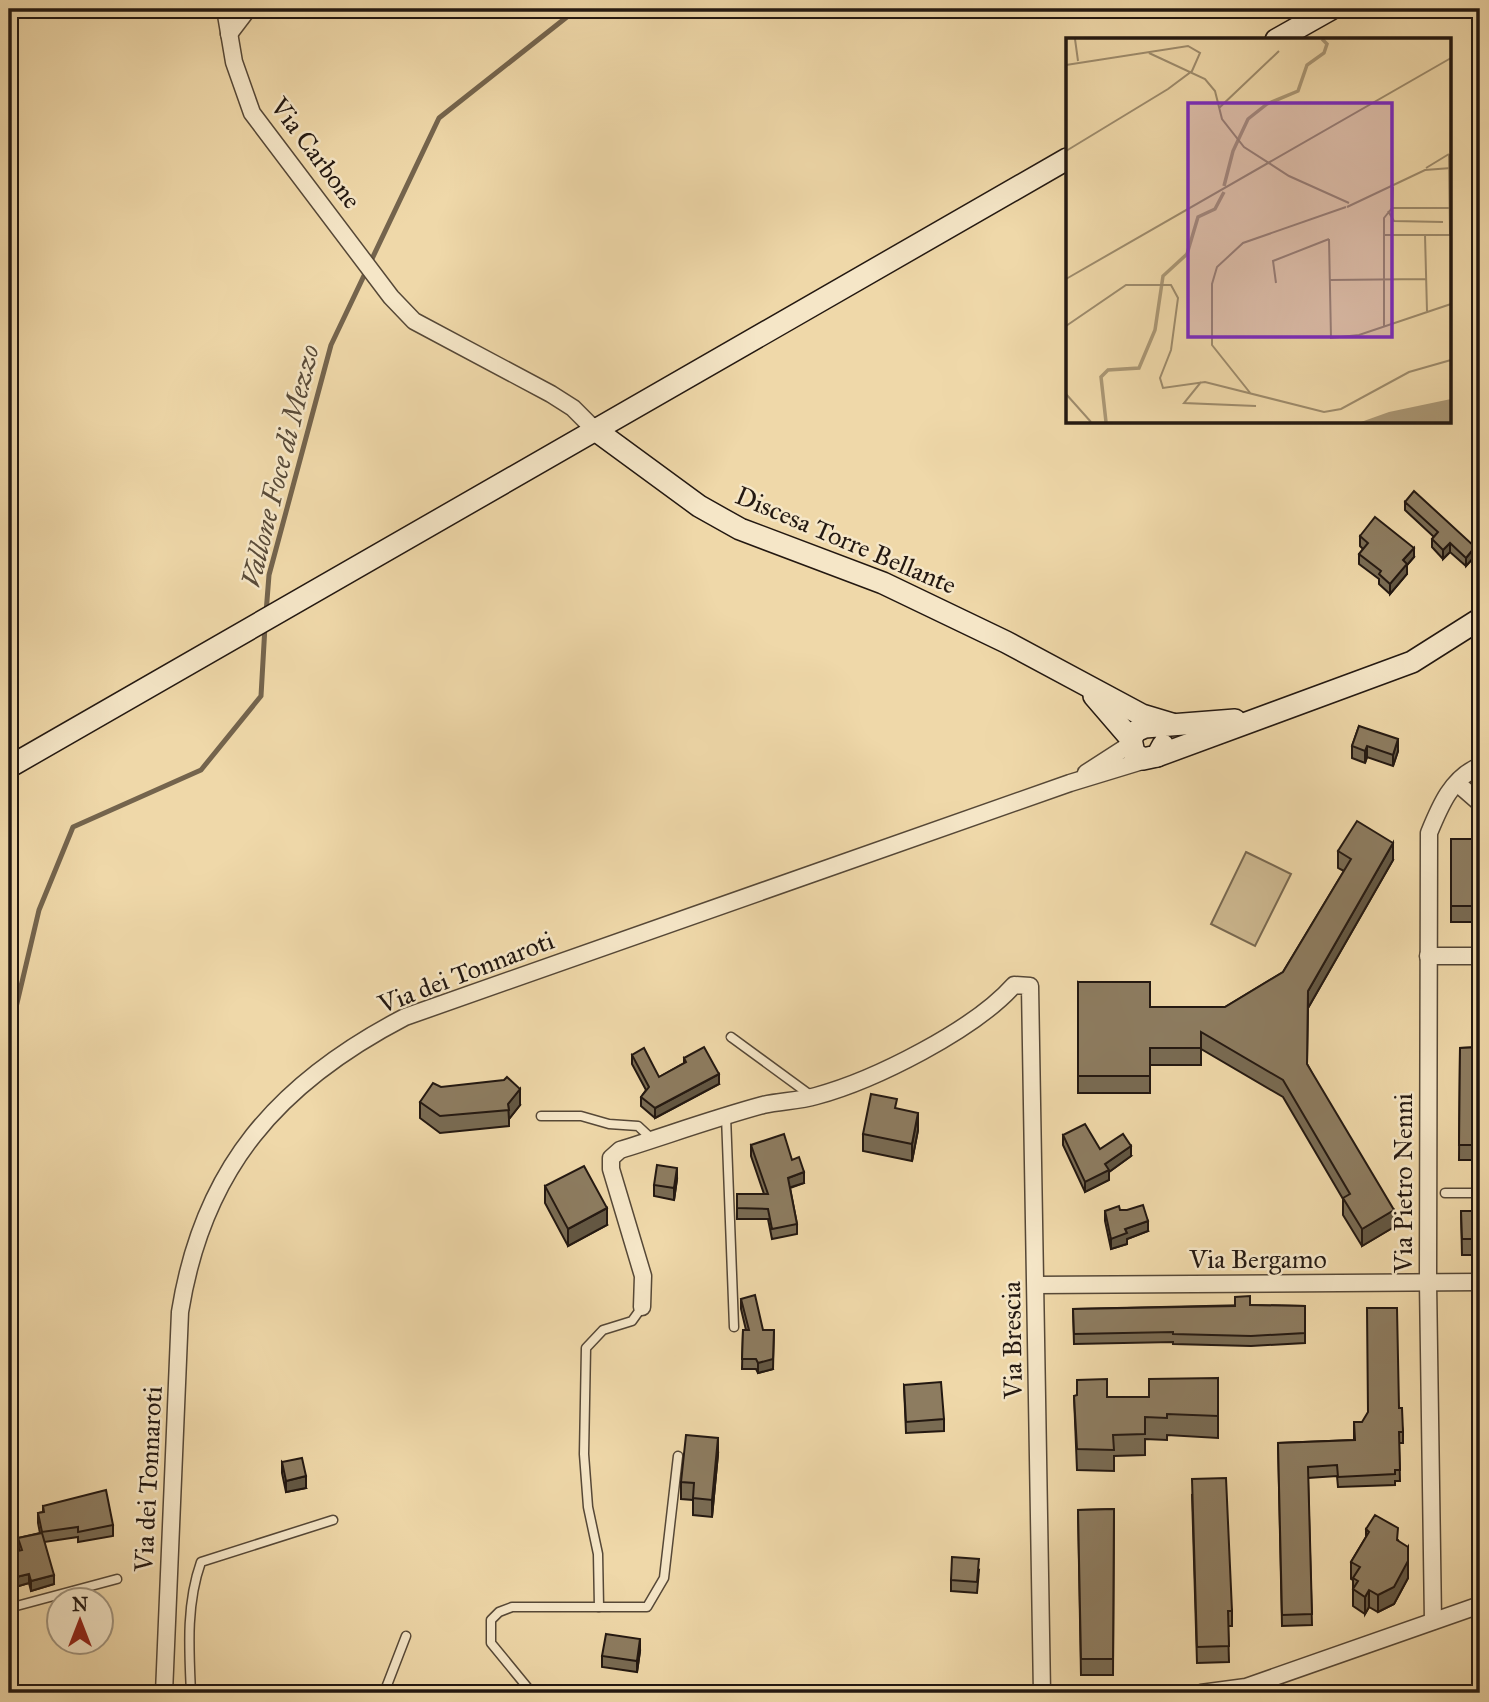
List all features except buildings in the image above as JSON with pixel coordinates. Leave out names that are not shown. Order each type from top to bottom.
[{"type":"main road","points":[[1280,38],[1331,9]]},
{"type":"main road","points":[[9,767],[228,642],[331,579],[1066,160]]},
{"type":"main road","name":"Discesa Torre Bellante","points":[[594,429],[699,506],[740,529],[883,583],[945,611],[1085,687],[1147,729]]},
{"type":"main road","points":[[1147,729],[1138,757],[1155,757],[1412,662],[1480,619]]},
{"type":"main road","points":[[1147,729],[1219,723],[1286,710]]},
{"type":"main road","points":[[1147,729],[1164,744],[1155,757]]},
{"type":"street","name":"Via Carbone","points":[[225,9],[234,62],[252,113],[353,242],[391,297],[414,321],[551,394],[573,408],[594,429]]},
{"type":"street","points":[[229,34],[248,9]]},
{"type":"street","points":[[1070,783],[1147,729]]},
{"type":"street","points":[[1070,783],[1155,757]]},
{"type":"street","name":"Via Pietro Nenni","points":[[1433,1621],[1428,1282],[1429,833],[1441,803],[1465,772],[1480,766]]},
{"type":"street","name":"Via dei Tonnaroti","points":[[164,1693],[180,1312],[184,1286],[192,1254],[216,1190],[249,1136],[285,1097],[334,1058],[405,1017],[1070,783]]},
{"type":"street","points":[[1457,783],[1480,803]]},
{"type":"street","points":[[1428,956],[1480,956]]},
{"type":"street","name":"Via Brescia","points":[[814,1097],[860,1082],[964,1027],[996,1005],[1014,985],[1030,986],[1042,1693]]},
{"type":"street","points":[[642,1307],[643,1276],[611,1169],[611,1158],[620,1150],[726,1116],[767,1104],[814,1097]]},
{"type":"street","name":"Via Bergamo","points":[[1035,1285],[1480,1282]]},
{"type":"street","points":[[1201,1693],[1246,1687],[1480,1605]]},
{"type":"lane","points":[[731,1037],[814,1097]]},
{"type":"lane","points":[[541,1116],[581,1116],[609,1124],[638,1126],[653,1140]]},
{"type":"lane","points":[[726,1116],[734,1327]]},
{"type":"lane","points":[[1445,1193],[1480,1193]]},
{"type":"lane","points":[[599,1607],[598,1554],[583,1454],[586,1348],[603,1329],[632,1321],[642,1307]]},
{"type":"lane","points":[[533,1693],[491,1643],[491,1620],[499,1612],[512,1607],[647,1607],[664,1578],[678,1456]]},
{"type":"lane","points":[[191,1693],[189,1648],[192,1588],[201,1562],[333,1520]]},
{"type":"lane","points":[[9,1608],[117,1580]]},
{"type":"lane","points":[[384,1693],[406,1636]]},
{"type":"shaded area","points":[[1246,852],[1291,874],[1255,946],[1211,924]]},
{"type":"waterway","name":"Vallone Foce di Mezzo","points":[[266,613],[269,575],[331,345],[439,118],[577,9]]},
{"type":"waterway","name":"Vallone Foce di Mezzo","points":[[9,1037],[39,910],[73,827],[201,770],[261,696],[265,626]]}]
